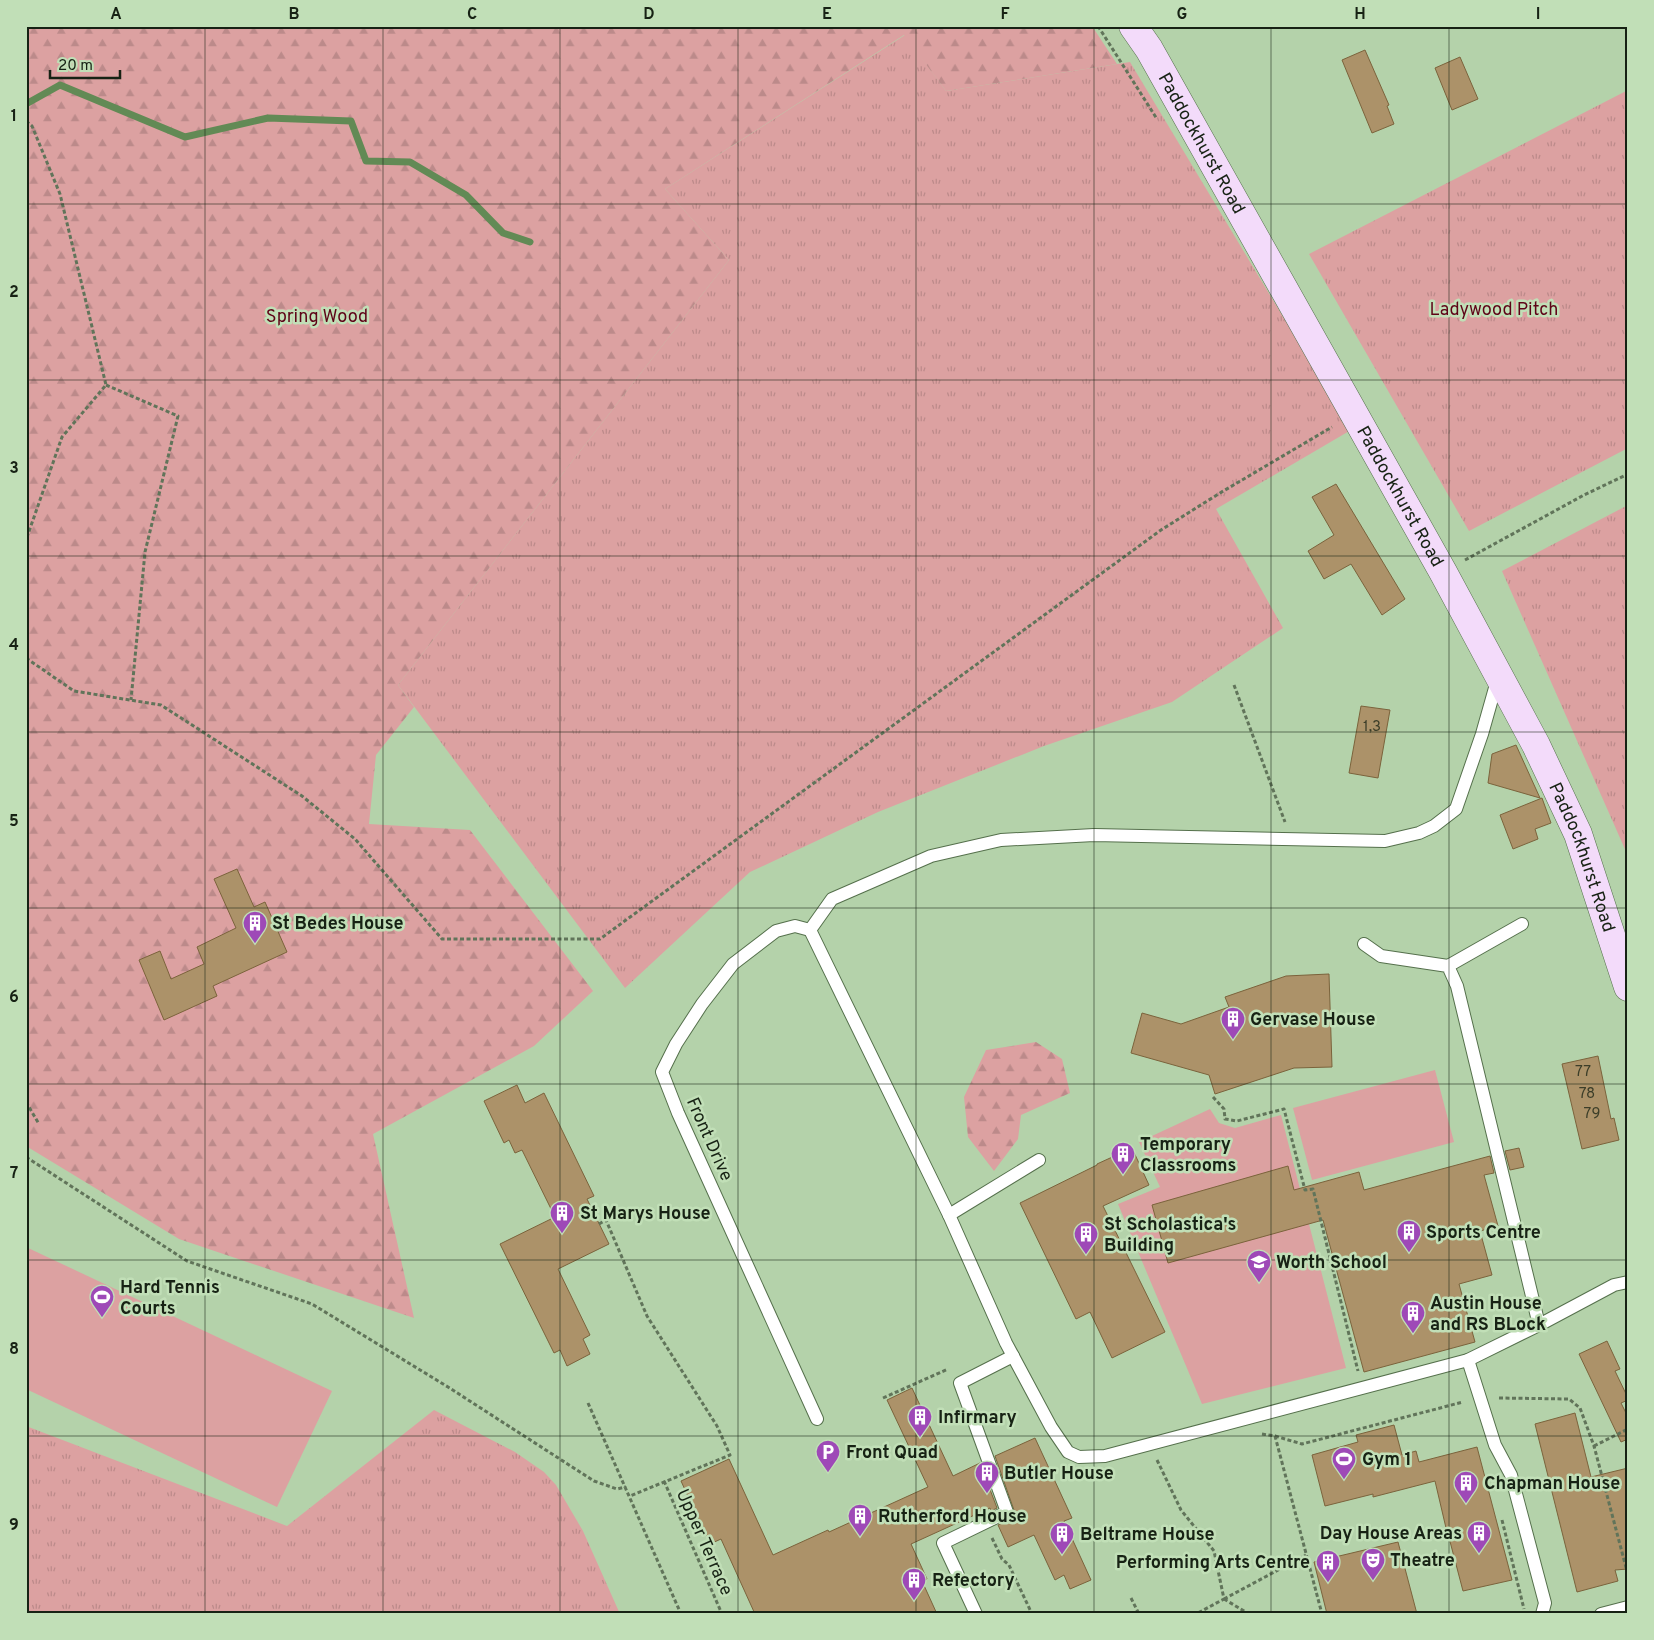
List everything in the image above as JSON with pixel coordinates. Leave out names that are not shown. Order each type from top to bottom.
[{"type":"main road","name":"Paddockhurst Road","points":[[1133,26],[1149,50],[1354,413],[1443,572],[1536,745],[1578,834],[1628,987]]},
{"type":"lane","points":[[1502,681],[1495,688],[1482,734],[1456,809],[1434,826],[1419,833],[1385,841],[1094,835],[1001,840],[931,856],[832,899],[810,930],[949,1215],[1013,1356],[1057,1436],[1068,1452],[1079,1457],[1105,1456],[1468,1360],[1539,1326],[1614,1285],[1628,1282]]},
{"type":"lane","points":[[1364,944],[1381,956],[1448,966],[1522,924]]},
{"type":"lane","name":"Front Drive","points":[[810,930],[795,926],[776,931],[733,964],[702,1004],[676,1044],[662,1072],[678,1113],[817,1419]]},
{"type":"lane","points":[[1448,966],[1457,986],[1539,1326]]},
{"type":"lane","points":[[949,1215],[1038,1160]]},
{"type":"lane","points":[[976,1614],[943,1543],[1006,1512],[960,1383],[1013,1356]]},
{"type":"lane","points":[[1468,1360],[1476,1399],[1495,1445],[1511,1475],[1545,1603],[1542,1614]]},
{"type":"lane","points":[[1601,1614],[1628,1607]]},
{"type":"path","points":[[26,122],[32,126],[60,194],[106,384]]},
{"type":"path","points":[[106,384],[178,416],[145,552],[131,700]]},
{"type":"path","points":[[26,540],[62,437],[106,384]]},
{"type":"path","points":[[26,658],[74,691],[161,705],[302,796],[355,839],[442,939],[600,939],[1161,530],[1354,413]]},
{"type":"path","points":[[1443,572],[1584,495],[1628,474]]},
{"type":"path","points":[[1234,685],[1291,839]]},
{"type":"path","points":[[1213,1097],[1224,1109],[1225,1119],[1237,1121],[1284,1109],[1305,1190],[1313,1189],[1363,1388]]},
{"type":"path","points":[[26,1102],[39,1124]]},
{"type":"path","points":[[26,1156],[187,1261],[312,1304],[448,1387],[594,1481],[617,1489],[625,1488]]},
{"type":"path","points":[[599,1224],[606,1220],[647,1316],[718,1426],[730,1455],[630,1496]]},
{"type":"path","points":[[883,1398],[908,1385]]},
{"type":"path","points":[[1255,1434],[1275,1436],[1302,1444],[1476,1399],[1569,1399],[1580,1408],[1594,1446],[1628,1575]]},
{"type":"path","points":[[588,1403],[681,1614]]},
{"type":"path","points":[[1594,1446],[1628,1430]]},
{"type":"path","points":[[1275,1436],[1322,1614]]},
{"type":"path","points":[[1156,1458],[1165,1456]]},
{"type":"path","name":"Upper Terrace","points":[[664,1481],[722,1614]]},
{"type":"path","points":[[1500,1511],[1526,1614]]},
{"type":"path","points":[[996,1546],[1002,1559],[1009,1565],[1032,1614]]},
{"type":"path","points":[[1249,1614],[1224,1599],[1306,1555]]},
{"type":"path","points":[[1131,1598],[1138,1614]]},
{"type":"green space","name":"Spring Wood","points":[[26,26],[1092,26],[1117,64],[946,91],[904,35],[665,189],[729,260],[398,685],[414,707],[376,755],[369,824],[470,830],[593,991],[534,1046],[373,1134],[414,1318],[179,1239],[26,1146]]},
{"type":"green space","points":[[905,35],[946,91],[1130,62],[1351,430],[1216,509],[1283,628],[1172,702],[1044,746],[878,812],[750,872],[625,988],[398,685],[729,260],[665,189]]},
{"type":"green space","name":"Ladywood Pitch","points":[[1628,90],[1628,448],[1469,531],[1309,254]]},
{"type":"green space","points":[[1628,505],[1628,856],[1502,571]]},
{"type":"green space","points":[[1036,1042],[1062,1059],[1070,1093],[1021,1115],[1018,1139],[994,1171],[968,1137],[964,1097],[986,1050]]},
{"type":"green space","points":[[1435,1070],[1454,1142],[1312,1180],[1293,1108]]},
{"type":"green space","points":[[1210,1109],[1219,1123],[1235,1128],[1281,1115],[1346,1368],[1202,1404],[1118,1204],[1160,1187],[1139,1142]]},
{"type":"green space","name":"Hard Tennis Courts","points":[[26,1247],[332,1391],[277,1507],[26,1389]]},
{"type":"green space","points":[[434,1410],[515,1452],[544,1472],[556,1485],[583,1531],[620,1614],[26,1614],[26,1426],[287,1526]]},
{"type":"building","points":[[1365,50],[1389,105],[1387,106],[1394,124],[1372,133],[1342,60]]},
{"type":"building","points":[[1460,57],[1478,99],[1452,110],[1435,68]]},
{"type":"building","points":[[1336,484],[1405,599],[1382,615],[1351,564],[1324,579],[1308,551],[1334,535],[1312,497]]},
{"type":"building","points":[[1361,706],[1390,710],[1378,778],[1349,773]]},
{"type":"building","points":[[1516,745],[1540,798],[1488,783],[1492,754]]},
{"type":"building","points":[[1542,798],[1551,823],[1535,829],[1538,839],[1513,849],[1500,815]]},
{"type":"building","name":"St Bedes House","points":[[237,869],[254,907],[265,902],[287,952],[213,986],[217,996],[164,1020],[139,960],[160,951],[171,979],[204,964],[197,947],[236,928],[214,879]]},
{"type":"building","name":"Gervase House","points":[[1329,974],[1332,1067],[1294,1068],[1215,1094],[1209,1075],[1131,1053],[1142,1013],[1181,1024],[1229,1007],[1225,997],[1286,976]]},
{"type":"building","points":[[1598,1056],[1611,1119],[1614,1118],[1619,1140],[1582,1149],[1562,1064]]},
{"type":"building","name":"St Marys House","points":[[517,1085],[525,1103],[544,1093],[594,1196],[587,1199],[609,1244],[558,1269],[590,1335],[583,1339],[590,1354],[567,1366],[560,1350],[554,1353],[500,1244],[555,1217],[522,1150],[515,1153],[509,1140],[504,1143],[484,1101]]},
{"type":"building","name":"St Scholastica's Building","points":[[1132,1148],[1149,1185],[1103,1206],[1165,1332],[1112,1358],[1090,1312],[1076,1319],[1020,1203]]},
{"type":"building","points":[[1519,1148],[1524,1167],[1510,1170],[1505,1151]]},
{"type":"building","points":[[1490,1156],[1494,1173],[1484,1175],[1498,1226],[1480,1231],[1492,1275],[1459,1284],[1475,1342],[1364,1372],[1323,1220],[1168,1263],[1152,1205],[1288,1166],[1294,1190],[1359,1172],[1364,1190]]},
{"type":"building","points":[[1607,1341],[1620,1369],[1615,1371],[1628,1398],[1628,1400],[1621,1403],[1628,1417],[1628,1439],[1621,1442],[1579,1354]]},
{"type":"building","name":"Rutherford House","points":[[912,1388],[953,1476],[980,1463],[997,1508],[991,1511],[990,1508],[911,1544],[927,1579],[922,1581],[937,1614],[755,1614],[721,1539],[710,1544],[681,1481],[729,1459],[773,1555],[928,1487],[887,1400]]},
{"type":"building","points":[[1575,1413],[1591,1477],[1628,1468],[1628,1569],[1615,1570],[1618,1581],[1577,1592],[1535,1424]]},
{"type":"building","points":[[1394,1425],[1402,1455],[1416,1451],[1419,1462],[1477,1447],[1512,1580],[1463,1591],[1447,1530],[1450,1529],[1446,1528],[1435,1481],[1373,1497],[1373,1494],[1325,1506],[1312,1455],[1358,1442],[1356,1435]]},
{"type":"building","points":[[1035,1438],[1072,1518],[1064,1521],[1091,1580],[1070,1589],[1064,1575],[1055,1580],[1034,1535],[1008,1547],[998,1525],[1011,1519],[1015,1513],[995,1456]]},
{"type":"building","name":"Theatre","points":[[1398,1542],[1417,1614],[1327,1614],[1314,1562]]},
{"type":"waterway","points":[[26,104],[60,85],[185,137],[268,118],[351,121],[366,161],[410,162],[466,195],[503,233],[530,242]]},
{"type":"place","name":"St Bedes House","points":[[255,944]]},
{"type":"place","name":"Gervase House","points":[[1233,1040]]},
{"type":"place","name":"Temporary Classrooms","points":[[1123,1175]]},
{"type":"place","name":"St Marys House","points":[[562,1234]]},
{"type":"place","name":"Sports Centre","points":[[1409,1253]]},
{"type":"place","name":"St Scholastica's Building","points":[[1086,1255]]},
{"type":"place","name":"Worth School","points":[[1259,1283]]},
{"type":"place","name":"Hard Tennis Courts","points":[[102,1318]]},
{"type":"place","name":"Austin House and RS BLock","points":[[1413,1334]]},
{"type":"place","name":"Infirmary","points":[[920,1438]]},
{"type":"place","name":"Front Quad","points":[[828,1473]]},
{"type":"place","name":"Gym 1","points":[[1344,1480]]},
{"type":"place","name":"Butler House","points":[[987,1494]]},
{"type":"place","name":"Chapman House","points":[[1466,1504]]},
{"type":"place","name":"Rutherford House","points":[[860,1537]]},
{"type":"place","name":"Day House Areas","points":[[1479,1554]]},
{"type":"place","name":"Beltrame House","points":[[1062,1555]]},
{"type":"place","name":"Theatre","points":[[1373,1581]]},
{"type":"place","name":"Performing Arts Centre","points":[[1328,1583]]},
{"type":"place","name":"Refectory","points":[[914,1601]]}]
